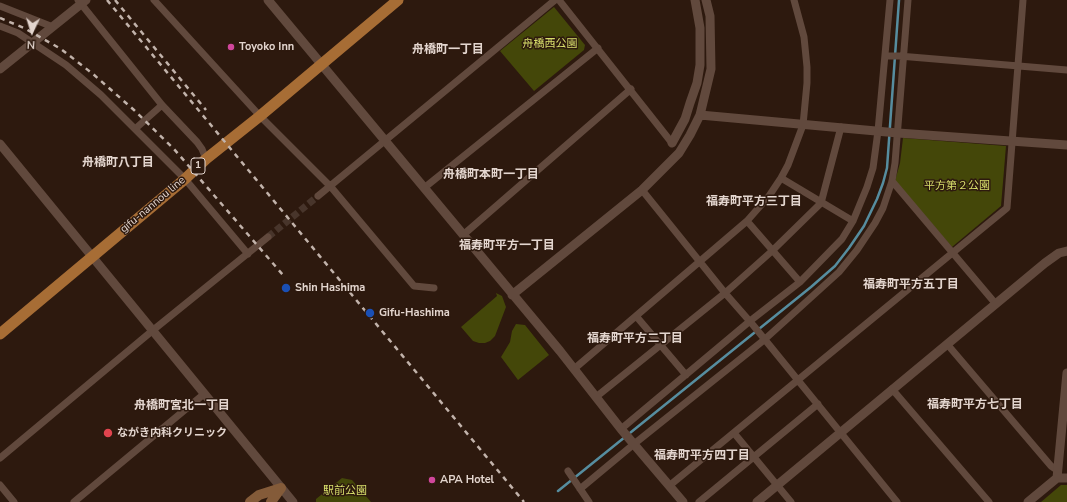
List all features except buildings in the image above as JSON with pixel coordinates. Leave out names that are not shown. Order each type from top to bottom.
[{"type":"main road","name":"gifu-nannou line","points":[[0,334],[185,179],[206,159],[260,116],[398,0]]},
{"type":"main road","points":[[250,502],[259,495],[281,488]]},
{"type":"main road","points":[[271,502],[281,488]]},
{"type":"street","points":[[154,0],[260,116],[331,187],[414,286],[434,288]]},
{"type":"street","points":[[318,196],[331,187],[384,140],[555,0]]},
{"type":"street","points":[[559,0],[631,89],[672,143],[685,119],[697,83],[700,65],[700,28],[695,0]]},
{"type":"street","points":[[512,294],[642,190],[679,153],[700,115],[711,68],[710,16],[706,0]]},
{"type":"street","points":[[574,368],[747,221],[769,196],[781,178],[788,165],[803,125],[807,83],[804,37],[794,0]]},
{"type":"street","points":[[622,430],[686,375],[800,282],[842,239],[853,221],[873,168],[880,131],[890,0]]},
{"type":"street","points":[[578,486],[763,337],[839,272],[857,250],[883,208],[892,181],[895,163],[902,56],[908,0]]},
{"type":"street","points":[[669,486],[1007,208],[1023,0]]},
{"type":"street","points":[[0,69],[53,27],[82,1],[162,105],[197,142],[206,159]]},
{"type":"street","points":[[270,1],[320,64],[574,368],[622,430],[683,502]]},
{"type":"street","points":[[0,6],[53,27]]},
{"type":"street","points":[[0,26],[18,33],[33,43],[72,70],[101,95],[185,179],[248,254]]},
{"type":"street","points":[[424,188],[598,48]]},
{"type":"street","points":[[886,56],[902,56],[1067,70]]},
{"type":"street","points":[[463,235],[631,89]]},
{"type":"street","points":[[136,129],[162,105]]},
{"type":"street","points":[[700,115],[896,133],[1067,145]]},
{"type":"street","points":[[596,397],[725,293],[772,251],[821,203],[841,128]]},
{"type":"street","points":[[0,144],[293,502]]},
{"type":"street","points":[[781,178],[853,221]]},
{"type":"street","points":[[892,181],[995,304]]},
{"type":"street","points":[[642,190],[725,293],[841,432],[895,501]]},
{"type":"street","points":[[747,221],[800,282]]},
{"type":"street","points":[[0,458],[152,331],[268,237]]},
{"type":"street","points":[[757,502],[1045,262],[1060,253],[1067,251]]},
{"type":"street","points":[[636,316],[686,375]]},
{"type":"street","points":[[947,344],[1057,474],[1067,478]]},
{"type":"street","points":[[1028,502],[1057,474],[1067,373]]},
{"type":"street","points":[[892,390],[989,502]]},
{"type":"street","points":[[74,502],[204,394]]},
{"type":"street","points":[[699,502],[818,404]]},
{"type":"street","points":[[734,433],[791,502]]},
{"type":"street","points":[[569,473],[589,502]]},
{"type":"street","points":[[0,485],[14,502]]},
{"type":"green space","name":"舟橋西公園","points":[[554,7],[585,45],[584,50],[534,91],[500,51]]},
{"type":"green space","name":"平方第２公園","points":[[903,138],[1006,146],[1001,206],[952,247],[895,181],[900,163]]},
{"type":"green space","points":[[496,293],[502,296],[506,307],[495,336],[490,341],[485,343],[473,341],[461,327],[497,296]]},
{"type":"green space","points":[[516,324],[525,325],[549,355],[518,380],[501,357],[510,342],[512,331]]},
{"type":"green space","name":"駅前公園","points":[[342,478],[352,480],[371,502],[316,502],[316,499]]},
{"type":"green space","points":[[1061,485],[1067,485],[1067,502],[1041,502]]},
{"type":"waterway","points":[[558,491],[811,287],[835,266],[849,248],[864,226],[877,199],[887,168],[899,0]]},
{"type":"tunnel","points":[[268,237],[318,196]]},
{"type":"railway","points":[[107,0],[524,502]]},
{"type":"railway","points":[[115,0],[206,110]]},
{"type":"railway","points":[[0,18],[24,28],[61,49],[93,74],[134,110],[174,149],[283,275]]},
{"type":"place","name":"Toyoko Inn","points":[[231,47]]},
{"type":"place","name":"Shin Hashima","points":[[286,288]]},
{"type":"place","name":"Gifu-Hashima","points":[[370,313]]},
{"type":"place","name":"ながき内科クリニック","points":[[108,433]]},
{"type":"place","name":"APA Hotel","points":[[432,480]]},
{"type":"district","name":"舟橋町一丁目","points":[[448,50]]},
{"type":"district","name":"舟橋町八丁目","points":[[118,163]]},
{"type":"district","name":"舟橋町本町一丁目","points":[[491,175]]},
{"type":"district","name":"福寿町平方三丁目","points":[[754,202]]},
{"type":"district","name":"福寿町平方一丁目","points":[[507,246]]},
{"type":"district","name":"福寿町平方五丁目","points":[[911,285]]},
{"type":"district","name":"福寿町平方二丁目","points":[[635,339]]},
{"type":"district","name":"福寿町平方七丁目","points":[[975,405]]},
{"type":"district","name":"舟橋町宮北一丁目","points":[[182,406]]},
{"type":"district","name":"福寿町平方四丁目","points":[[702,456]]}]
